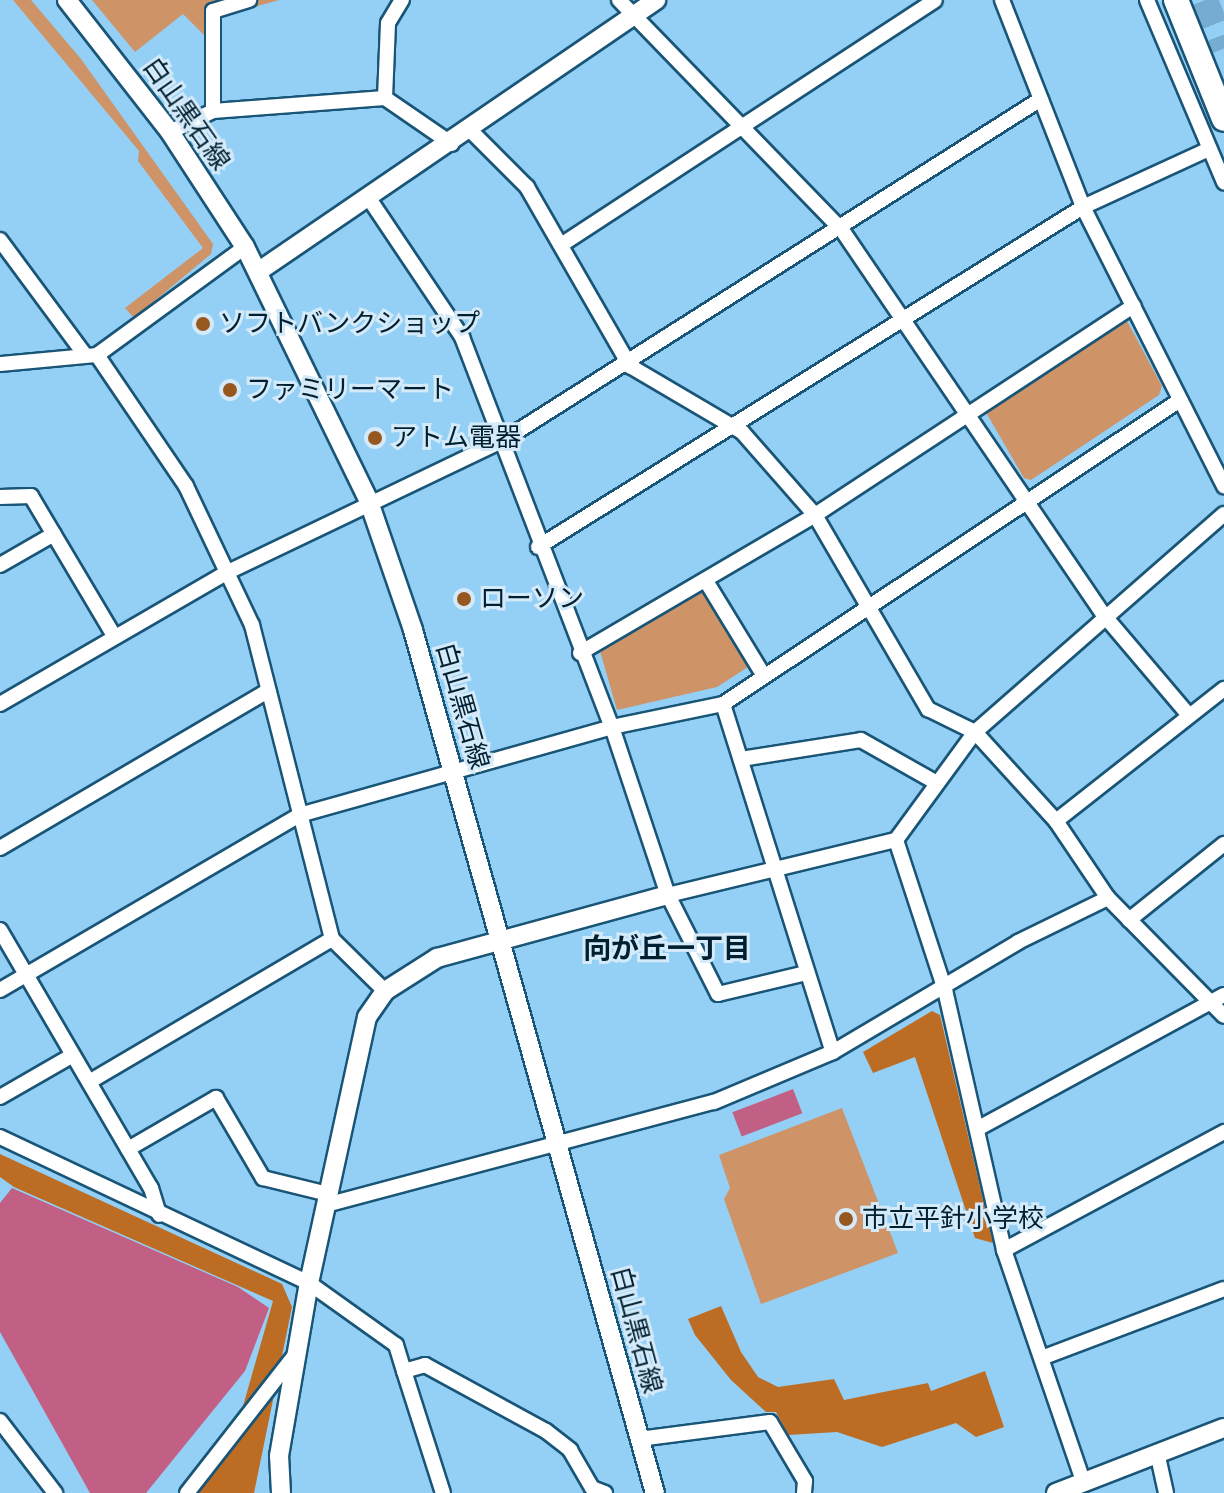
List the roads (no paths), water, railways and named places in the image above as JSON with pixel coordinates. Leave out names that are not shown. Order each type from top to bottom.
[{"type":"highway","points":[[1176,0],[1224,119]]},
{"type":"street","name":"白山黒石線","points":[[67,0],[170,132],[245,247],[368,499],[453,771],[655,1493]]},
{"type":"street","points":[[213,111],[213,11],[249,0]]},
{"type":"street","points":[[385,98],[388,23],[402,0]]},
{"type":"street","points":[[619,0],[631,16],[842,230],[1103,614],[1186,712]]},
{"type":"street","points":[[259,271],[368,197],[472,132],[656,0]]},
{"type":"street","points":[[564,243],[745,130],[935,0]]},
{"type":"street","points":[[1002,0],[1083,207],[1224,486]]},
{"type":"street","points":[[1147,0],[1224,182]]},
{"type":"street","points":[[170,132],[213,111],[385,98],[452,144]]},
{"type":"street","points":[[0,704],[228,572],[368,499],[502,441],[630,366],[1041,99]]},
{"type":"street","points":[[472,132],[527,187],[564,243],[630,366],[735,429],[815,515],[928,709],[975,732],[1056,821],[1108,898],[1210,1006],[1224,1016]]},
{"type":"street","points":[[538,547],[905,325],[1083,207],[1209,149]]},
{"type":"street","points":[[368,197],[462,337],[538,547],[612,727],[668,895],[718,994],[806,973]]},
{"type":"street","points":[[0,240],[91,355],[186,486],[252,625],[332,939],[385,991]]},
{"type":"street","points":[[0,364],[91,355],[245,247]]},
{"type":"street","points":[[580,653],[815,515],[1133,306]]},
{"type":"street","points":[[0,990],[299,815],[612,727],[723,704],[1028,505],[1180,400]]},
{"type":"street","points":[[0,497],[31,496],[114,636]]},
{"type":"street","points":[[281,1493],[279,1456],[356,1041],[385,991],[437,958],[668,895],[779,871],[896,840],[975,732],[1103,614],[1224,514]]},
{"type":"street","points":[[0,565],[54,534]]},
{"type":"street","points":[[706,581],[764,676]]},
{"type":"street","points":[[1056,821],[1186,712],[1224,689]]},
{"type":"street","points":[[0,848],[268,691]]},
{"type":"street","points":[[723,704],[779,871],[806,973],[833,1052]]},
{"type":"street","points":[[741,759],[861,740],[937,783]]},
{"type":"street","points":[[896,840],[945,990],[1004,1250],[1044,1357],[1083,1481]]},
{"type":"street","points":[[1129,920],[1224,844]]},
{"type":"street","points":[[128,1149],[216,1098],[263,1178],[327,1199],[714,1102],[833,1052],[945,990],[1018,942],[1108,898]]},
{"type":"street","points":[[0,930],[128,1149],[159,1215]]},
{"type":"street","points":[[89,1082],[332,939]]},
{"type":"street","points":[[977,1129],[1210,1006],[1224,995]]},
{"type":"street","points":[[0,1097],[73,1055]]},
{"type":"street","points":[[1004,1250],[1224,1132]]},
{"type":"street","points":[[0,1137],[159,1215],[309,1283],[396,1345],[443,1493]]},
{"type":"street","points":[[1044,1357],[1224,1289]]},
{"type":"street","points":[[187,1493],[297,1352]]},
{"type":"street","points":[[404,1371],[425,1365],[546,1431],[570,1450],[592,1488],[605,1493]]},
{"type":"street","points":[[0,1421],[55,1493]]},
{"type":"street","points":[[639,1439],[770,1422],[805,1481],[804,1493]]},
{"type":"street","points":[[1056,1493],[1224,1428]]},
{"type":"street","points":[[1157,1452],[1166,1493]]},
{"type":"tunnel","points":[[1205,0],[1224,48]]},
{"type":"place","name":"ソフトバンクショップ","points":[[203,324]]},
{"type":"place","name":"ファミリーマート","points":[[230,390]]},
{"type":"place","name":"アトム電器","points":[[375,438]]},
{"type":"place","name":"ローソン","points":[[464,599]]},
{"type":"place","name":"市立平針小学校","points":[[846,1219]]},
{"type":"district","name":"向が丘一丁目","points":[[667,949]]}]
